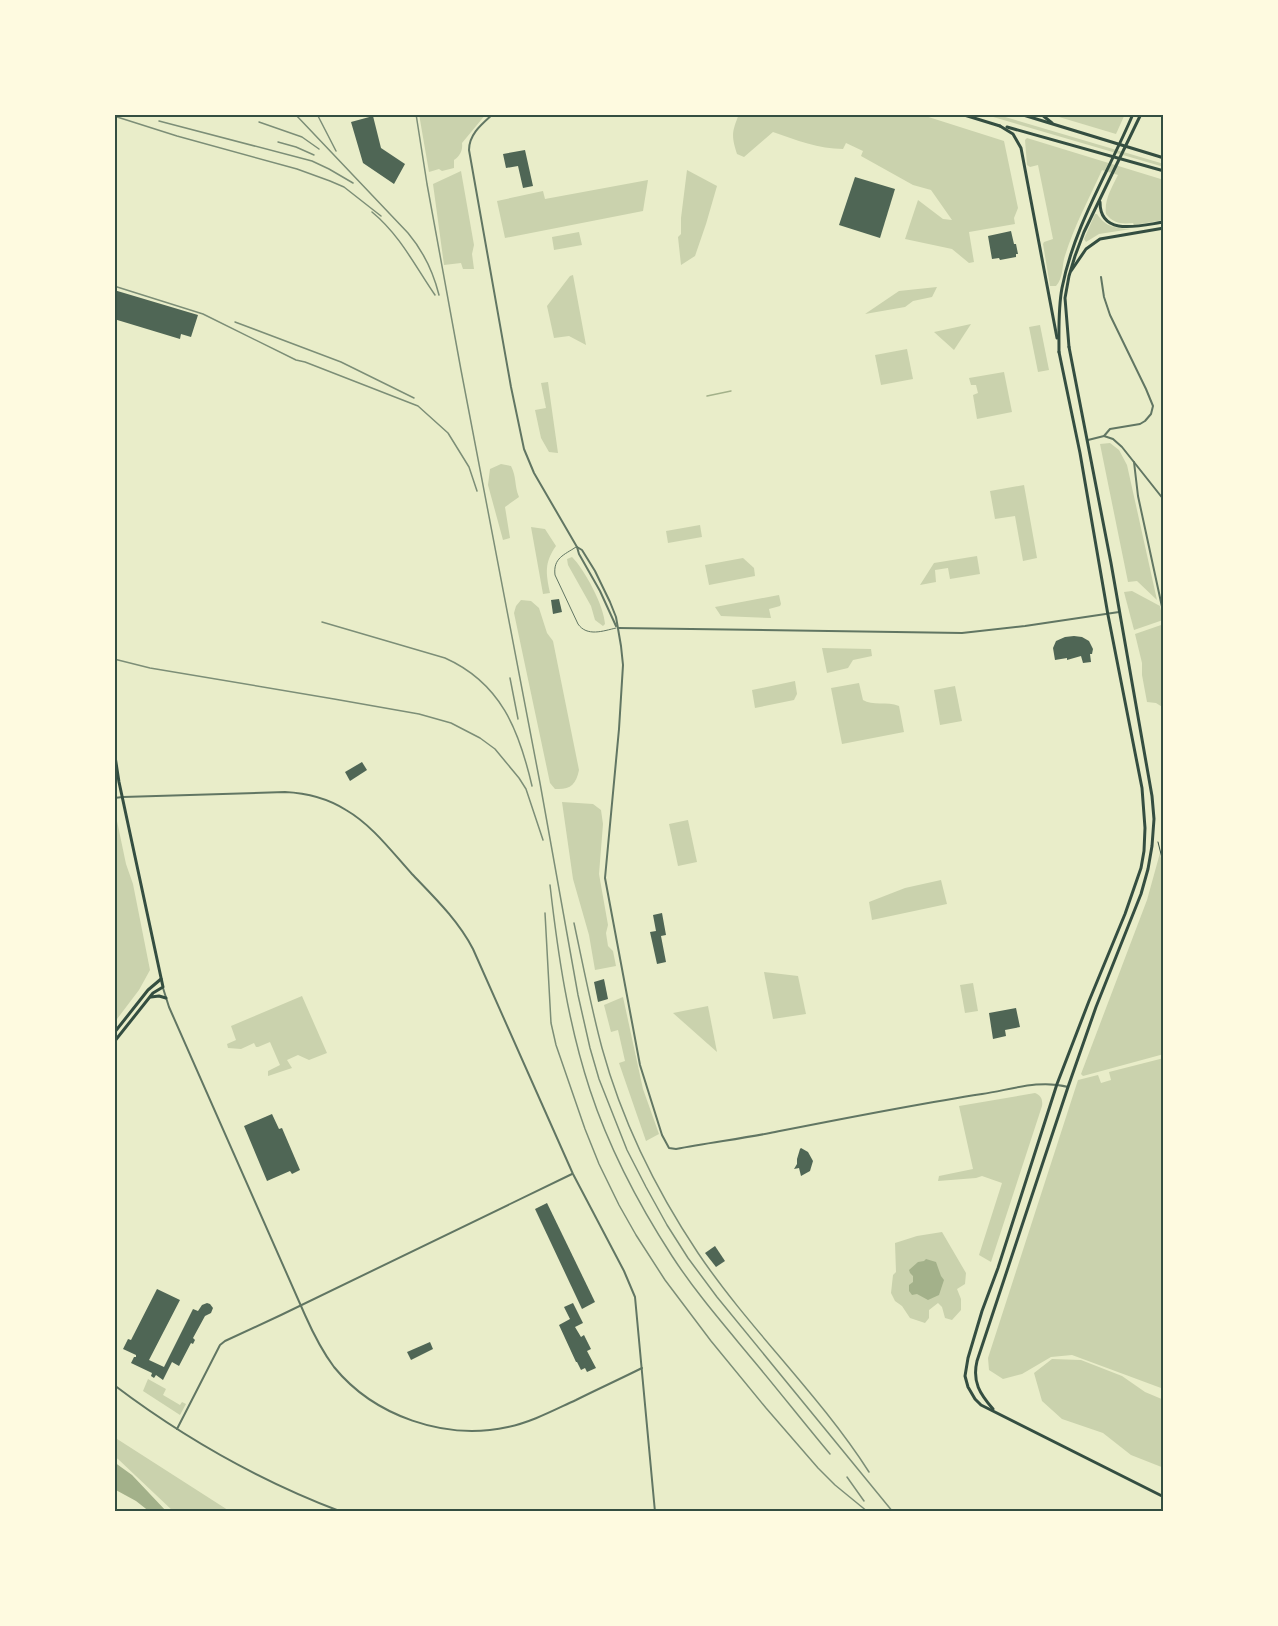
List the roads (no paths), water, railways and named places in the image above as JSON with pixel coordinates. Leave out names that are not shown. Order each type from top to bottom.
[{"type":"main road","points":[[962,114],[1164,172]]},
{"type":"main road","points":[[1020,114],[1164,158]]},
{"type":"main road","points":[[1041,114],[1054,124]]},
{"type":"main road","points":[[1059,352],[1059,312],[1065,273],[1075,241],[1133,114]]},
{"type":"main road","points":[[996,1412],[980,1393],[975,1380],[977,1361],[1068,1087],[1140,894],[1148,868],[1153,838],[1152,796],[1111,563],[1069,347],[1065,298],[1069,276],[1080,242],[1141,114]]},
{"type":"main road","points":[[1000,126],[1013,134],[1021,148],[1142,788],[1145,828],[1141,868],[1057,1084],[982,1311],[968,1358],[966,1376],[968,1387],[981,1405],[1164,1497]]},
{"type":"main road","points":[[1100,200],[1102,213],[1115,226],[1132,227],[1164,222]]},
{"type":"main road","points":[[1069,276],[1086,249],[1100,239],[1164,228]]},
{"type":"main road","points":[[1078,442],[1087,440]]},
{"type":"main road","points":[[114,750],[163,987],[149,997],[114,1042]]},
{"type":"main road","points":[[114,1033],[148,990],[161,979]]},
{"type":"main road","points":[[149,997],[166,998]]},
{"type":"main road","points":[[982,1311],[992,1314]]},
{"type":"street","points":[[493,114],[475,133],[469,150],[518,425],[524,449],[534,473],[577,547],[618,628],[623,665],[615,786],[604,868],[640,1065],[662,1135],[669,1148],[676,1149],[1040,1084],[1057,1084],[1068,1087]]},
{"type":"street","points":[[1101,278],[1110,315],[1153,406],[1149,417],[1140,424],[1110,429],[1104,436]]},
{"type":"street","points":[[1110,429],[1113,439],[1164,500]]},
{"type":"street","points":[[1087,440],[1104,436],[1113,439]]},
{"type":"street","points":[[1134,462],[1138,496],[1164,616]]},
{"type":"street","points":[[618,628],[962,633],[1119,612]]},
{"type":"street","points":[[114,798],[236,793],[302,793],[322,798],[357,817],[455,921],[469,941],[573,1174],[624,1271],[634,1297],[655,1512]]},
{"type":"street","points":[[163,987],[321,1348],[334,1366],[362,1394],[400,1416],[422,1424],[443,1429],[473,1431],[509,1427],[534,1419],[642,1368]]},
{"type":"street","points":[[177,1429],[220,1345],[230,1338],[573,1174]]},
{"type":"street","points":[[114,1385],[177,1429],[255,1474],[342,1512]]},
{"type":"lane","points":[[577,547],[557,560],[554,569],[578,624],[588,632],[618,628]]},
{"type":"waterway","points":[[707,396],[731,391]]},
{"type":"railway","points":[[295,114],[414,240],[427,262],[439,295]]},
{"type":"railway","points":[[317,114],[336,151]]},
{"type":"railway","points":[[416,114],[461,370],[578,995],[599,1079],[627,1150],[667,1225],[688,1258],[717,1297],[893,1512]]},
{"type":"railway","points":[[114,116],[297,169],[330,181],[344,187],[381,216]]},
{"type":"railway","points":[[159,121],[312,161],[353,183]]},
{"type":"railway","points":[[259,122],[302,137],[319,149]]},
{"type":"railway","points":[[278,142],[314,155]]},
{"type":"railway","points":[[372,212],[399,241],[435,295]]},
{"type":"railway","points":[[114,286],[203,314],[296,360],[418,406],[448,433],[469,467],[477,491]]},
{"type":"railway","points":[[235,322],[341,362],[414,398]]},
{"type":"railway","points":[[322,622],[445,658],[464,668],[494,695],[505,710],[521,746],[532,786]]},
{"type":"railway","points":[[114,659],[150,668],[419,714],[451,723],[480,738],[495,749],[519,778],[526,789],[543,840]]},
{"type":"railway","points":[[510,678],[518,719]]},
{"type":"railway","points":[[550,885],[560,963],[582,1065],[606,1133],[626,1176],[660,1237],[691,1283],[830,1454]]},
{"type":"railway","points":[[545,913],[551,1023],[556,1045],[585,1129],[619,1205],[665,1280],[711,1341],[818,1468],[868,1512]]},
{"type":"railway","points":[[574,923],[594,1017],[610,1075],[630,1128],[654,1180],[698,1253],[718,1281],[828,1416],[869,1472]]},
{"type":"railway","points":[[847,1477],[864,1501]]}]
